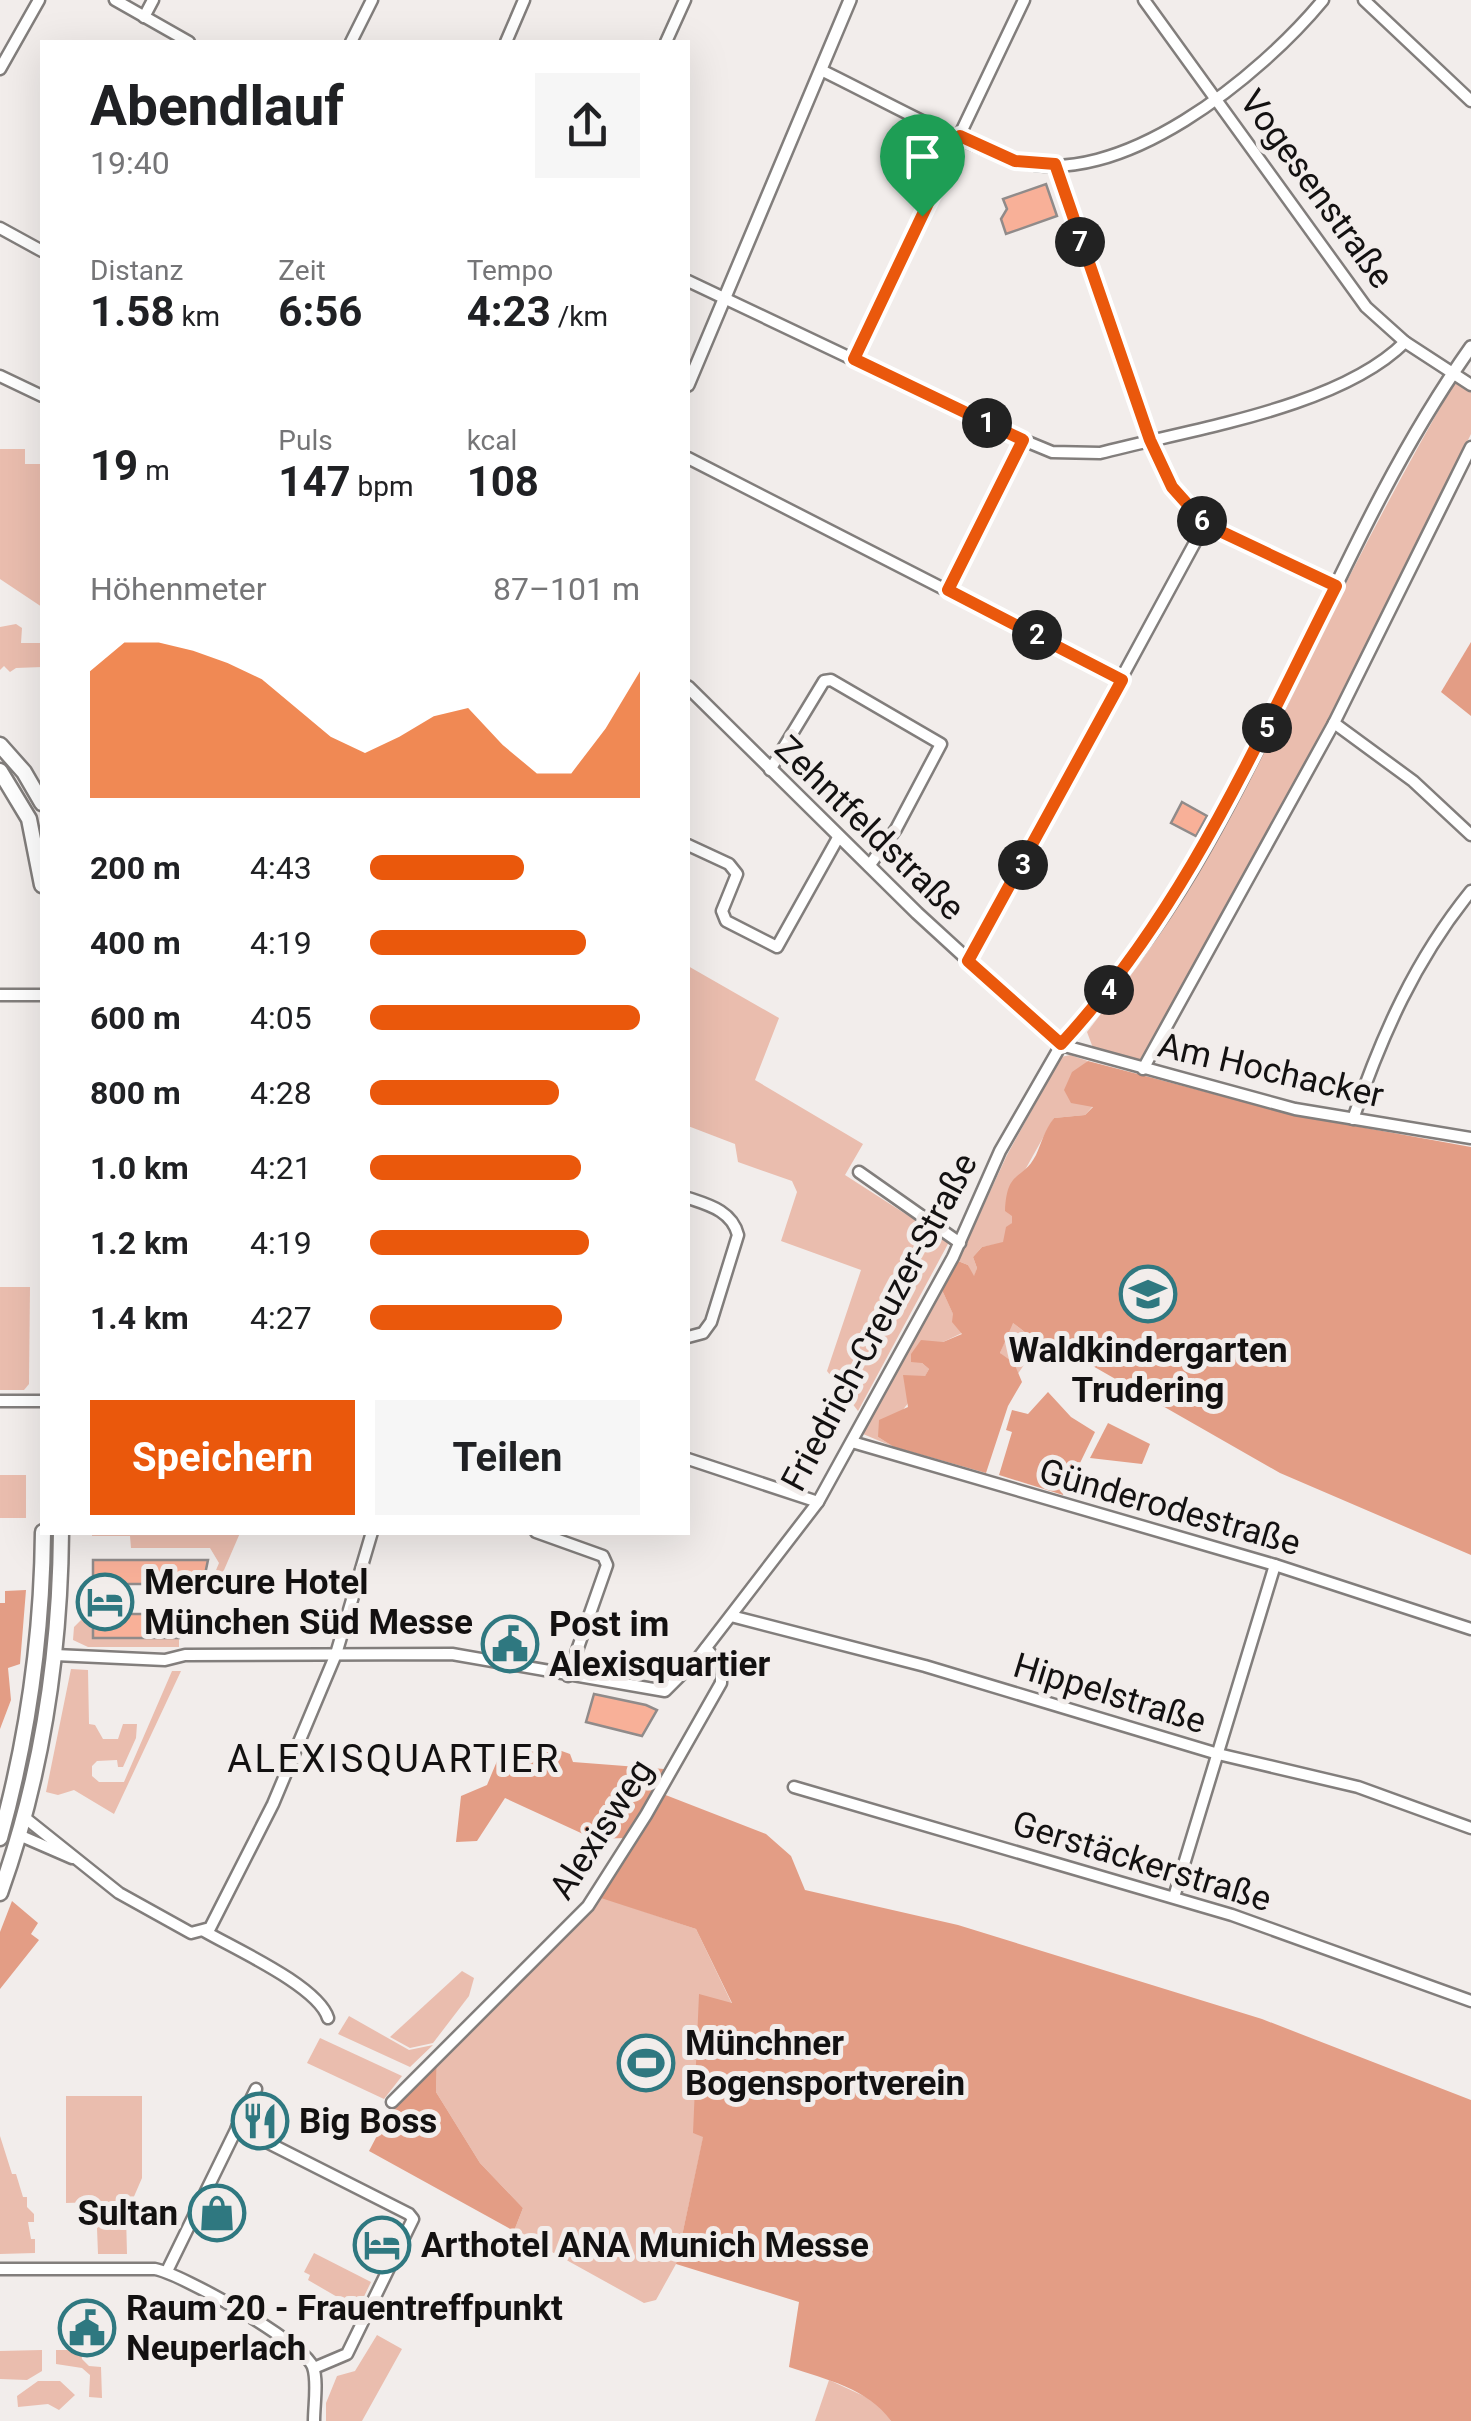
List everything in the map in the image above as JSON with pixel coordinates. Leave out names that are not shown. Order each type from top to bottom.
[{"type":"main road","points":[[0,745],[24,772],[40,800]]},
{"type":"main road","points":[[0,771],[30,819],[40,873]]},
{"type":"main road","points":[[2,1819],[35,1674],[43,1535]]},
{"type":"main road","points":[[0,1893],[24,1817],[56,1656],[61,1535]]},
{"type":"main road","points":[[2,1819],[24,1817]]},
{"type":"main road","points":[[2,1819],[19,1835]]},
{"type":"street","points":[[0,69],[40,0]]},
{"type":"street","points":[[115,0],[186,40]]},
{"type":"street","points":[[144,17],[153,0]]},
{"type":"street","points":[[352,40],[372,0]]},
{"type":"street","points":[[507,40],[524,0]]},
{"type":"street","points":[[667,40],[685,0]]},
{"type":"street","points":[[690,380],[850,0]]},
{"type":"street","points":[[854,359],[1024,0]]},
{"type":"street","name":"Vogesenstraße","points":[[1144,0],[1354,294],[1406,342],[1471,385]]},
{"type":"street","points":[[821,70],[1015,161],[1055,164],[1104,158],[1147,143],[1218,99],[1323,0]]},
{"type":"street","points":[[1364,0],[1471,101]]},
{"type":"street","points":[[158,40],[164,30]]},
{"type":"street","points":[[1055,164],[1150,440],[1172,487],[1205,524],[1336,586]]},
{"type":"street","points":[[0,228],[40,250]]},
{"type":"street","points":[[690,283],[1023,440],[1052,452],[1076,455],[1150,440],[1332,391],[1381,364],[1406,342]]},
{"type":"street","points":[[1061,1044],[1137,954],[1204,850],[1336,586],[1452,374],[1471,347]]},
{"type":"street","points":[[0,376],[40,395]]},
{"type":"street","points":[[948,590],[1023,440]]},
{"type":"street","points":[[1143,1069],[1334,723],[1471,446]]},
{"type":"street","points":[[690,459],[1122,680]]},
{"type":"street","points":[[968,961],[1205,524]]},
{"type":"street","points":[[770,770],[824,680],[831,680],[941,744],[902,819],[870,866]]},
{"type":"street","name":"Zehntfeldstraße","points":[[690,690],[968,961],[1061,1044]]},
{"type":"street","points":[[1334,723],[1413,781],[1471,835]]},
{"type":"street","points":[[690,846],[729,864],[737,874],[724,905],[726,920],[777,947],[838,836]]},
{"type":"street","points":[[1354,1119],[1400,998],[1441,930],[1471,891]]},
{"type":"street","points":[[0,995],[40,995]]},
{"type":"street","name":"Am Hochacker","points":[[1061,1044],[1295,1109],[1471,1138]]},
{"type":"street","name":"Friedrich-Creuzer-Straße","points":[[568,1676],[658,1692],[670,1688],[731,1616],[818,1502],[960,1243],[1006,1139],[1061,1044]]},
{"type":"street","points":[[860,1172],[960,1243]]},
{"type":"street","points":[[690,1199],[720,1210],[730,1218],[738,1235],[711,1322],[703,1333],[690,1336]]},
{"type":"street","points":[[0,1401],[40,1401]]},
{"type":"street","name":"Günderodestraße","points":[[852,1442],[1276,1565],[1471,1629]]},
{"type":"street","points":[[690,1459],[818,1502]]},
{"type":"street","points":[[24,1817],[127,1898],[192,1933],[210,1928],[273,1804],[336,1654],[371,1535]]},
{"type":"street","points":[[56,1656],[165,1660],[185,1656],[452,1654],[568,1676],[606,1560],[544,1535]]},
{"type":"street","points":[[1174,1897],[1276,1565]]},
{"type":"street","name":"Hippelstraße","points":[[731,1616],[925,1666],[1218,1754],[1358,1787],[1471,1828]]},
{"type":"street","name":"Alexisweg","points":[[392,2102],[493,1998],[576,1921],[610,1876],[722,1684],[720,1666],[706,1648]]},
{"type":"street","name":"Gerstäckerstraße","points":[[794,1787],[1174,1897],[1471,2001]]},
{"type":"street","points":[[19,1835],[78,1860]]},
{"type":"street","points":[[204,1931],[309,1993],[324,2007],[328,2018]]},
{"type":"street","points":[[167,2271],[256,2089]]},
{"type":"street","points":[[237,2128],[413,2219],[347,2354],[314,2368]]},
{"type":"street","points":[[0,2269],[167,2271],[297,2348],[314,2368],[314,2421]]},
{"type":"shaded area","points":[[1456,380],[1471,390],[1471,434],[1331,722],[1142,1060],[1093,1048],[1087,1032],[1117,993],[1123,991],[1121,988],[1203,864],[1366,543]]},
{"type":"shaded area","points":[[0,449],[25,449],[25,464],[40,464],[40,606],[0,579]]},
{"type":"shaded area","points":[[16,624],[22,628],[21,643],[40,643],[40,667],[10,672],[4,666],[0,670],[0,627]]},
{"type":"shaded area","points":[[1471,642],[1471,716],[1441,692]]},
{"type":"shaded area","points":[[690,967],[779,1018],[755,1080],[863,1144],[845,1175],[949,1242],[858,1411],[827,1371],[861,1270],[781,1241],[797,1192],[792,1181],[738,1162],[735,1144],[690,1127]]},
{"type":"shaded area","points":[[1070,1055],[1088,1061],[1079,1070],[1093,1106],[1085,1115],[1054,1118],[1025,1170],[1003,1243],[982,1247],[973,1257],[977,1268],[974,1278],[968,1265],[958,1261],[1007,1155],[1061,1057]]},
{"type":"shaded area","points":[[1088,1061],[1294,1115],[1471,1147],[1471,1555],[1280,1473],[1049,1341],[1044,1347],[1013,1323],[1000,1353],[1014,1363],[1022,1382],[1008,1406],[986,1473],[894,1447],[878,1437],[879,1420],[908,1407],[903,1375],[925,1376],[929,1369],[922,1363],[911,1362],[911,1354],[921,1340],[943,1342],[962,1334],[952,1322],[953,1314],[942,1290],[958,1261],[968,1265],[974,1276],[977,1268],[973,1257],[982,1247],[1003,1242],[1006,1227],[1012,1223],[1012,1216],[1005,1211],[1009,1188],[1031,1163],[1054,1118],[1085,1115],[1093,1107],[1071,1103],[1064,1090],[1072,1072]]},
{"type":"shaded area","points":[[0,1287],[30,1287],[29,1384],[24,1390],[0,1390]]},
{"type":"shaded area","points":[[942,1290],[962,1333],[943,1342],[929,1342],[922,1363],[929,1369],[906,1405],[878,1437],[894,1447],[863,1434]]},
{"type":"shaded area","points":[[1012,1322],[1036,1341],[1032,1347],[1035,1349],[1017,1375],[1000,1353]]},
{"type":"shaded area","points":[[1048,1392],[1071,1417],[1095,1432],[1080,1463],[1073,1461],[1063,1495],[999,1475],[1012,1432],[1006,1430],[1012,1410],[1028,1414]]},
{"type":"shaded area","points":[[1108,1423],[1150,1444],[1142,1464],[1090,1458]]},
{"type":"shaded area","points":[[0,1475],[26,1475],[26,1518],[0,1518]]},
{"type":"shaded area","points":[[48,1535],[55,1535],[50,1630],[26,1790],[23,1789],[32,1747]]},
{"type":"shaded area","points":[[239,1535],[221,1577],[214,1575],[219,1563],[210,1548],[131,1548],[130,1536],[92,1536]]},
{"type":"shaded area","points":[[26,1590],[20,1664],[8,1668],[11,1700],[0,1729],[0,1603],[5,1603],[5,1591]]},
{"type":"shaded area","points":[[86,1615],[93,1615],[94,1638],[179,1638],[179,1647],[88,1647],[73,1640],[74,1627]]},
{"type":"shaded area","points":[[71,1669],[88,1670],[89,1724],[95,1725],[103,1739],[118,1739],[123,1724],[137,1724],[136,1738],[123,1767],[118,1767],[117,1760],[97,1761],[92,1766],[92,1776],[99,1782],[124,1782],[172,1671],[181,1671],[114,1814],[74,1790],[58,1795],[46,1792]]},
{"type":"shaded area","points":[[534,1741],[570,1754],[573,1762],[664,1769],[626,1838],[594,1839],[505,1798],[477,1841],[456,1842],[461,1796],[487,1785],[505,1742]]},
{"type":"shaded area","points":[[663,1794],[766,1834],[791,1856],[805,1890],[958,1925],[1262,2019],[1471,2100],[1471,2421],[891,2421],[859,2393],[789,2367],[799,2302],[676,2264],[703,2137],[693,2133],[699,1994],[732,2003],[696,1929],[601,1898]]},
{"type":"shaded area","points":[[601,1897],[696,1929],[732,2004],[676,2264],[656,2300],[644,2303],[514,2231],[523,2208],[480,2163],[436,2092],[437,2058]]},
{"type":"shaded area","points":[[12,1901],[38,1923],[31,1934],[39,1940],[0,1989],[0,1932]]},
{"type":"shaded area","points":[[462,1971],[474,1978],[469,1996],[433,2043],[410,2048],[390,2037]]},
{"type":"shaded area","points":[[349,2016],[409,2050],[433,2045],[410,2067],[338,2034]]},
{"type":"shaded area","points":[[320,2038],[402,2076],[384,2099],[307,2063]]},
{"type":"shaded area","points":[[437,2058],[436,2092],[480,2163],[523,2208],[514,2231],[369,2151],[393,2105]]},
{"type":"shaded area","points":[[66,2096],[142,2096],[142,2178],[126,2215],[127,2254],[98,2254],[96,2202],[66,2203]]},
{"type":"shaded area","points":[[0,2136],[12,2174],[16,2174],[23,2197],[27,2197],[27,2207],[34,2214],[34,2222],[28,2222],[31,2239],[35,2239],[35,2253],[0,2254]]},
{"type":"shaded area","points":[[314,2253],[371,2282],[358,2309],[308,2280],[310,2275],[304,2272]]},
{"type":"shaded area","points":[[377,2335],[402,2349],[362,2421],[326,2421],[326,2403],[337,2376],[355,2371]]},
{"type":"shaded area","points":[[42,2350],[42,2371],[27,2380],[0,2379],[0,2351]]},
{"type":"shaded area","points":[[56,2350],[81,2350],[82,2359],[89,2366],[101,2367],[102,2398],[89,2397],[90,2375],[82,2368],[56,2364]]},
{"type":"shaded area","points":[[829,2380],[879,2403],[891,2421],[815,2421]]},
{"type":"shaded area","points":[[38,2381],[60,2381],[75,2395],[59,2410],[48,2404],[18,2407],[17,2396]]},
{"type":"building","points":[[1046,184],[1057,216],[1006,234],[1001,219],[1007,209],[1003,199]]},
{"type":"building","points":[[1182,802],[1207,816],[1196,836],[1171,823]]},
{"type":"building","name":"Mercure Hotel München Süd Messe","points":[[93,1560],[208,1560],[203,1584],[117,1584],[117,1614],[179,1614],[179,1638],[93,1638]]},
{"type":"building","points":[[594,1694],[657,1710],[642,1736],[586,1722]]},
{"type":"place","name":"Waldkindergarten Trudering","points":[[1148,1294]]},
{"type":"place","name":"Mercure Hotel München Süd Messe","points":[[105,1602]]},
{"type":"place","name":"Post im Alexisquartier","points":[[510,1644]]},
{"type":"place","name":"Münchner Bogensportverein","points":[[646,2063]]},
{"type":"place","name":"Big Boss","points":[[260,2121]]},
{"type":"place","name":"Sultan","points":[[217,2213]]},
{"type":"place","name":"Arthotel ANA Munich Messe","points":[[382,2245]]},
{"type":"place","name":"Raum 20 - Frauentreffpunkt Neuperlach","points":[[87,2328]]},
{"type":"district","name":"ALEXISQUARTIER","points":[[394,1759]]},
{"type":"route","points":[[960,136],[1015,161],[1055,164],[1150,440],[1172,487],[1205,524],[1336,586],[1204,850],[1137,954],[1061,1044],[968,961],[1122,680],[948,590],[1023,440],[854,359],[922,216],[960,136]]}]
